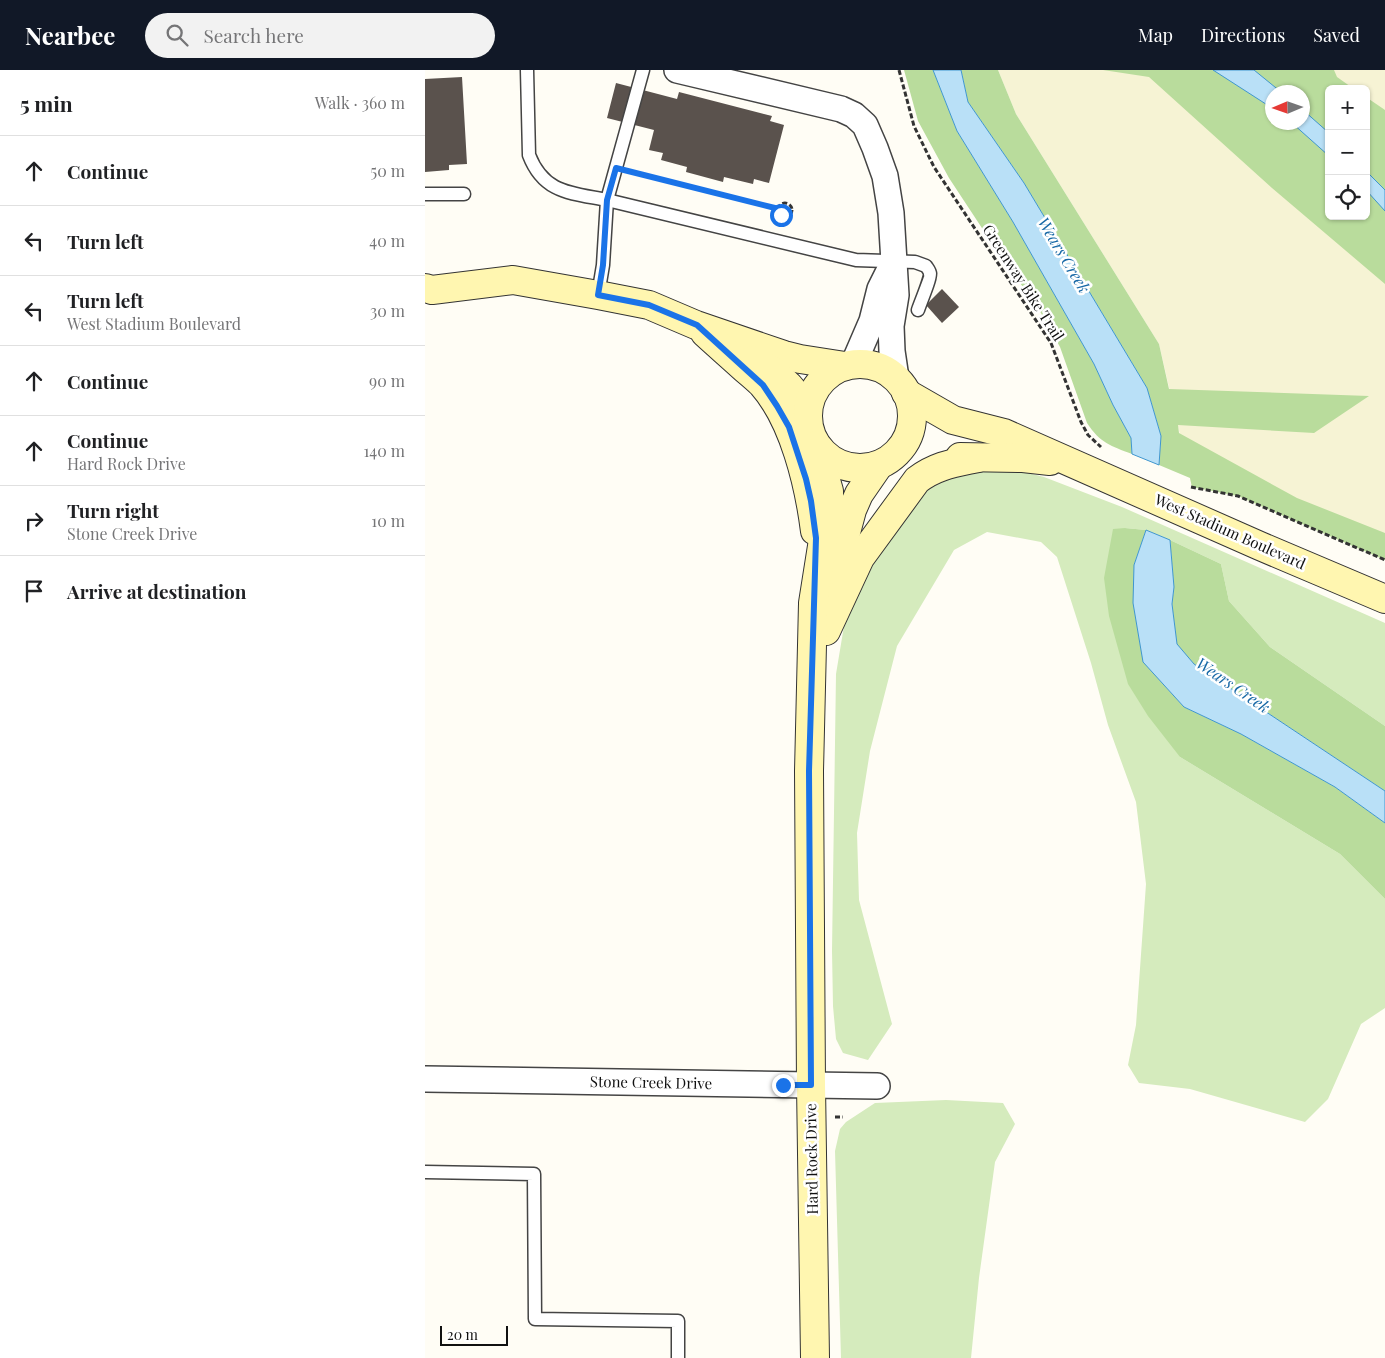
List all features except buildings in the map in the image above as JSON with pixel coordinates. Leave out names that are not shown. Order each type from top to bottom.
[{"type":"main road","points":[[427,291],[513,280],[649,305],[697,325],[800,359],[849,365],[872,365],[885,370],[901,386],[912,410],[910,428],[903,445],[885,461],[865,468],[851,468],[837,463],[825,455],[811,434],[808,422],[808,409],[812,395],[820,382],[831,372],[849,365]]},
{"type":"main road","points":[[697,325],[774,372],[789,386],[808,409]]},
{"type":"main road","points":[[697,325],[763,385],[789,427],[811,501],[816,538],[813,603]]},
{"type":"main road","name":"West Stadium Boulevard","points":[[901,386],[953,420],[1004,433],[1385,599]]},
{"type":"main road","name":"Hard Rock Drive","points":[[815,1358],[809,771],[813,603],[829,502],[829,491],[817,445]]},
{"type":"main road","name":"West Stadium Boulevard","points":[[885,461],[938,456],[1023,458],[1076,465]]},
{"type":"main road","points":[[826,631],[860,558],[917,480],[928,471],[941,466],[978,458]]},
{"type":"main road","name":"Hard Rock Drive","points":[[811,719],[841,551],[859,494],[885,461]]},
{"type":"street","points":[[677,70],[841,109],[854,115],[865,125],[885,176],[891,213],[896,295],[891,326],[891,350],[901,386]]},
{"type":"street","points":[[849,365],[872,322],[880,289],[893,262]]},
{"type":"street","name":"Stone Creek Drive","points":[[425,1080],[877,1086]]},
{"type":"lane","points":[[527,70],[529,155],[534,168],[554,187],[567,192],[856,260],[915,262],[926,266],[930,274],[929,282],[918,310]]},
{"type":"lane","points":[[598,295],[603,265],[607,200],[643,70]]},
{"type":"lane","points":[[425,194],[464,194]]},
{"type":"lane","points":[[425,1172],[534,1174],[535,1319],[678,1321],[678,1358]]},
{"type":"path","name":"Greenway Bike Trail","points":[[899,70],[914,126],[934,167],[1051,343],[1081,422],[1088,435],[1101,447]]},
{"type":"path","points":[[616,168],[779,209]]},
{"type":"path","points":[[783,204],[787,204],[792,208],[789,216],[785,217],[779,214],[779,209],[783,204]]},
{"type":"path","points":[[1184,484],[1238,496],[1385,560]]},
{"type":"shaded area","points":[[998,70],[1385,70],[1385,560],[1238,496],[1192,487],[1159,344],[1016,114]]},
{"type":"green space","points":[[904,70],[933,70],[957,131],[1013,222],[1094,364],[1131,438],[1132,454],[1118,449],[1101,439],[1087,423],[1060,347],[1037,306],[1003,260],[949,178],[918,121]]},
{"type":"green space","points":[[961,70],[998,70],[1016,114],[1159,344],[1169,389],[1369,396],[1314,433],[1178,425],[1179,433],[1297,498],[1385,533],[1385,560],[1238,496],[1192,487],[1190,478],[1159,465],[1161,436],[1147,388],[1024,183],[968,102]]},
{"type":"green space","points":[[1103,70],[1334,70],[1337,77],[1348,85],[1325,85],[1325,220],[1370,220],[1370,100],[1385,110],[1385,284],[1272,188],[1149,77]]},
{"type":"green space","points":[[964,469],[1021,471],[1044,477],[1122,507],[1385,623],[1385,726],[1270,647],[1229,601],[1221,564],[1146,530],[1125,528],[1180,757],[1340,854],[1385,899],[1385,1008],[1361,1024],[1328,1099],[1305,1122],[1190,1089],[1139,1083],[1128,1065],[1136,1025],[1146,884],[1136,802],[1108,725],[1091,663],[1057,557],[1041,542],[987,532],[954,550],[897,646],[870,751],[857,833],[859,900],[892,1024],[868,1060],[843,1053],[836,1039],[832,951],[836,674],[845,620],[867,569],[925,490],[939,484],[939,479]]},
{"type":"green space","points":[[1113,529],[1146,530],[1134,565],[1133,602],[1143,662],[1184,707],[1241,734],[1335,787],[1385,823],[1385,899],[1340,854],[1180,757],[1148,716],[1128,684],[1109,616],[1104,578]]},
{"type":"green space","points":[[1170,540],[1221,564],[1229,601],[1270,647],[1385,726],[1385,791],[1194,664],[1177,645],[1172,604],[1174,587]]},
{"type":"green space","points":[[946,1100],[1003,1103],[1015,1124],[995,1162],[979,1278],[971,1358],[841,1358],[835,1151],[840,1129],[846,1122],[875,1103]]},
{"type":"water","name":"Wears Creek","points":[[933,70],[961,70],[968,102],[1024,183],[1147,388],[1161,436],[1159,465],[1132,454],[1131,438],[1094,364],[1013,222],[957,131]]},
{"type":"water","points":[[1213,70],[1254,70],[1272,85],[1265,85],[1265,103]]},
{"type":"water","points":[[1310,116],[1325,129],[1325,152],[1300,130],[1310,130]]},
{"type":"water","points":[[1370,175],[1385,190],[1385,211],[1370,194]]},
{"type":"water","points":[[1146,530],[1170,540],[1174,587],[1172,604],[1177,644],[1194,664],[1385,791],[1385,823],[1335,787],[1241,734],[1184,707],[1143,662],[1133,603],[1134,565]]},
{"type":"route","points":[[781,215],[779,214],[779,209],[616,168],[607,200],[603,265],[598,295],[649,305],[697,325],[763,385],[789,427],[806,479],[816,538],[809,771],[811,1085],[783,1085]]}]
